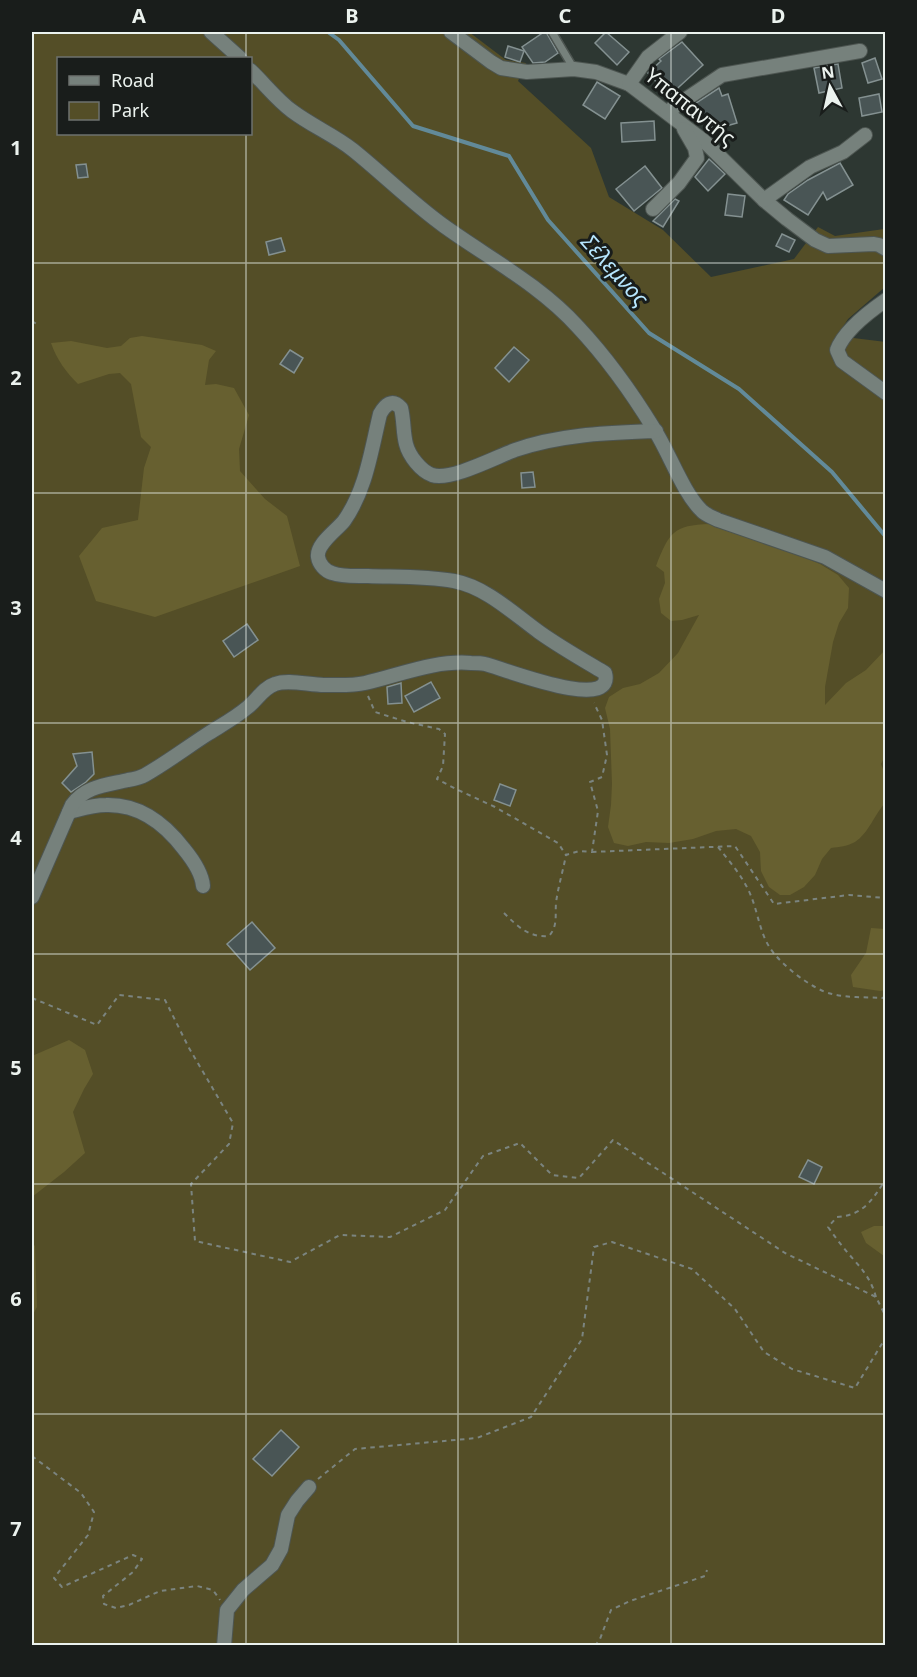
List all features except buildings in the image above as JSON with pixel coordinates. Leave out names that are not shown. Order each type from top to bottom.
[{"type":"street","points":[[211,32],[239,57]]},
{"type":"street","name":"Υπαπαντής","points":[[451,32],[501,68],[527,72],[574,69],[596,72],[629,84],[704,141],[764,200],[821,243],[839,246],[874,244],[885,249]]},
{"type":"street","points":[[629,84],[648,57],[680,32]]},
{"type":"street","points":[[667,112],[722,75],[860,51]]},
{"type":"street","points":[[252,71],[290,110],[308,123],[341,140],[443,225],[496,259],[553,302],[610,363],[656,431],[693,501],[704,513],[825,557],[885,591]]},
{"type":"street","points":[[653,209],[679,183],[697,158],[695,148],[680,122]]},
{"type":"street","points":[[764,200],[810,167],[843,152],[864,135]]},
{"type":"street","points":[[885,287],[880,304],[846,335],[839,343],[837,350],[842,361],[885,393]]},
{"type":"street","points":[[32,897],[77,797],[98,787],[143,777],[248,707],[269,686],[284,682],[308,685],[362,684],[404,672],[462,662],[485,664],[558,687],[590,689],[603,686],[606,680],[605,673],[541,633],[489,596],[467,585],[454,581],[344,576],[330,573],[323,567],[318,560],[317,553],[320,546],[343,522],[358,498],[380,414],[385,406],[391,403],[401,408],[407,446],[415,460],[432,475],[455,474],[545,440],[592,434],[656,431]]},
{"type":"street","points":[[69,812],[105,805],[131,808],[149,816],[173,836],[188,853],[200,874],[203,886]]},
{"type":"street","points":[[224,1646],[227,1610],[243,1590],[272,1565],[281,1550],[288,1515],[309,1487]]},
{"type":"lane","points":[[552,32],[574,69]]},
{"type":"path","points":[[32,321],[38,325]]},
{"type":"path","points":[[362,684],[375,712],[439,729],[445,734],[443,766],[437,779],[495,807],[558,843],[566,855],[556,904],[557,916],[553,931],[549,936],[531,934],[517,927],[504,913]]},
{"type":"path","points":[[590,689],[602,720],[606,755],[602,777],[590,782],[598,811],[592,852]]},
{"type":"path","points":[[566,855],[579,851],[735,846],[774,904],[849,895],[885,898]]},
{"type":"path","points":[[718,847],[736,870],[751,896],[770,948],[789,968],[810,986],[831,994],[885,997]]},
{"type":"path","points":[[32,998],[97,1025],[119,995],[165,1000],[189,1048],[233,1123],[229,1144],[190,1184],[195,1241],[290,1262],[340,1235],[390,1237],[445,1210],[483,1156],[520,1143],[552,1175],[579,1178],[613,1140],[785,1253],[876,1297]]},
{"type":"path","points":[[885,1179],[873,1198],[860,1211],[848,1216],[837,1217],[828,1227],[843,1248],[860,1264],[872,1284],[885,1317]]},
{"type":"path","points":[[309,1487],[356,1449],[477,1438],[531,1417],[582,1339],[594,1247],[612,1242],[692,1269],[735,1309],[764,1352],[792,1369],[855,1388],[885,1337]]},
{"type":"path","points":[[32,1456],[81,1493],[94,1512],[88,1535],[54,1578],[62,1587],[133,1555],[142,1559],[133,1572],[103,1596],[104,1604],[116,1608],[129,1605],[160,1591],[197,1586],[213,1590],[227,1610]]},
{"type":"path","points":[[596,1646],[611,1610],[630,1601],[705,1576],[707,1570]]},
{"type":"green space","points":[[32,32],[469,32],[506,60],[526,63],[518,81],[591,148],[609,197],[663,230],[711,277],[794,259],[818,227],[835,236],[884,229],[885,287],[848,319],[837,336],[886,342],[885,1645],[32,1646]]},
{"type":"shaded area","points":[[142,336],[202,345],[216,351],[209,360],[205,385],[216,384],[234,388],[249,415],[239,449],[240,471],[265,499],[287,516],[300,566],[155,617],[96,601],[79,556],[102,528],[138,520],[144,468],[151,447],[141,437],[131,384],[120,373],[109,374],[78,384],[62,365],[51,343],[71,341],[107,348],[121,346],[130,338]]},
{"type":"shaded area","points":[[710,524],[735,530],[820,564],[838,575],[849,588],[848,608],[839,623],[833,642],[825,687],[825,705],[846,683],[866,670],[885,650],[886,754],[881,764],[885,774],[885,803],[860,838],[855,842],[831,848],[822,859],[815,875],[804,887],[790,895],[780,895],[769,887],[761,871],[760,852],[751,836],[736,829],[716,831],[693,839],[669,843],[646,842],[628,846],[614,843],[608,827],[612,784],[610,729],[605,708],[609,697],[623,688],[640,684],[659,673],[678,653],[699,615],[671,621],[661,613],[659,599],[665,583],[664,572],[656,566],[669,538],[674,533],[688,526]]},
{"type":"shaded area","points":[[871,928],[885,929],[885,990],[880,991],[853,987],[851,975],[866,953]]},
{"type":"shaded area","points":[[69,1040],[85,1050],[93,1074],[73,1112],[85,1153],[32,1197],[32,1056]]},
{"type":"shaded area","points":[[874,1226],[885,1226],[885,1259],[866,1243],[861,1232]]},
{"type":"shaded area","points":[[32,1243],[35,1246],[37,1307],[32,1316]]},
{"type":"waterway","name":"Σέλεμνος","points":[[328,32],[339,40],[413,126],[509,156],[548,220],[649,333],[739,389],[832,472],[886,537]]}]
